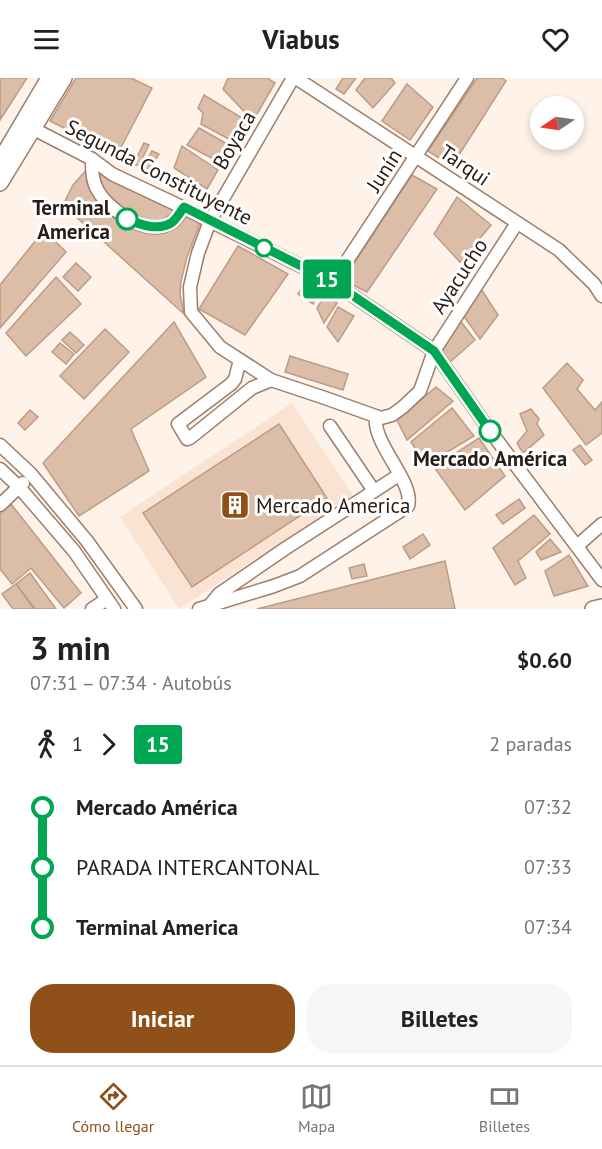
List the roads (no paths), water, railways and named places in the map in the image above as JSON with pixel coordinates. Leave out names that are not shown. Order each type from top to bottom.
[{"type":"main road","points":[[0,183],[49,78]]},
{"type":"main road","points":[[0,161],[64,78]]},
{"type":"main road","points":[[593,609],[602,607]]},
{"type":"street","name":"Tarqui","points":[[294,78],[559,250],[594,284],[602,296]]},
{"type":"street","name":"Boyaca","points":[[294,78],[210,221],[189,287],[191,312],[220,348],[271,380],[376,417]]},
{"type":"street","name":"Junín","points":[[333,282],[467,78]]},
{"type":"street","name":"Segunda Constituyente","points":[[28,126],[92,159],[112,174],[184,207],[333,282],[434,351],[490,431],[602,580]]},
{"type":"street","points":[[92,159],[92,175],[97,189],[105,201],[127,219],[155,227],[171,223],[184,207]]},
{"type":"street","name":"Ayacucho","points":[[376,417],[393,415],[420,391],[434,351],[517,223]]},
{"type":"street","points":[[240,360],[231,384],[179,422],[178,425],[187,439],[252,388],[271,380]]},
{"type":"street","points":[[204,607],[300,576],[408,506],[409,494],[381,438],[375,423],[376,417]]},
{"type":"street","points":[[330,426],[374,492]]},
{"type":"street","points":[[0,445],[31,474],[87,541],[136,609]]},
{"type":"street","points":[[0,469],[19,487],[74,551],[110,604],[92,609]]},
{"type":"street","points":[[0,505],[31,474]]},
{"type":"street","points":[[204,607],[276,555],[399,475]]},
{"type":"street","points":[[577,546],[602,524]]},
{"type":"place","name":"Terminal America","points":[[127,219]]},
{"type":"place","name":"Mercado América","points":[[490,431]]},
{"type":"place","name":"Mercado America","points":[[235,505]]}]
